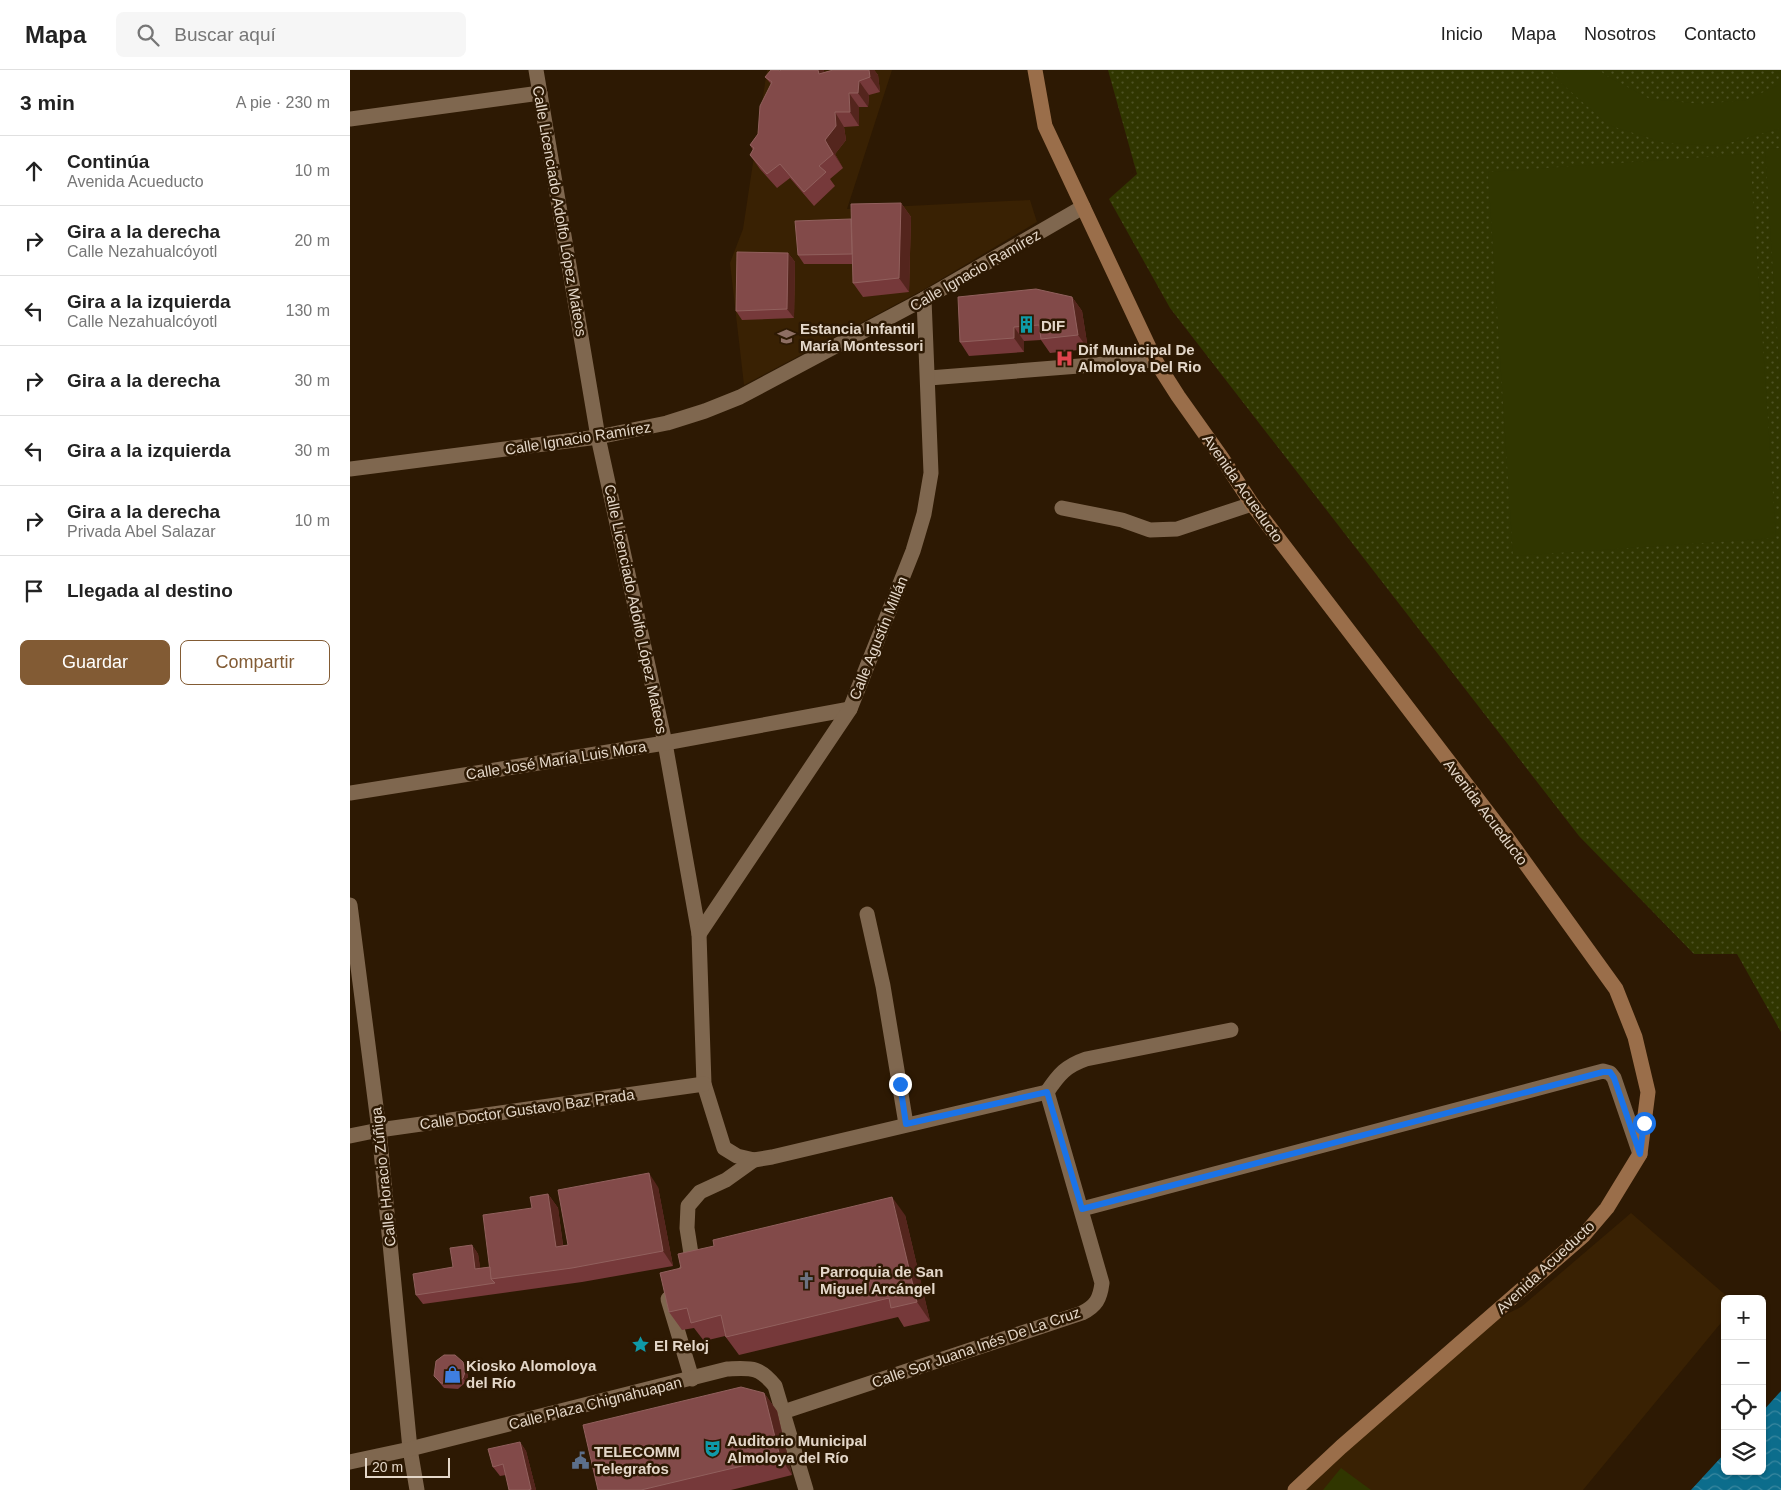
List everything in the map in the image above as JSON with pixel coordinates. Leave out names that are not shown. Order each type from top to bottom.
[{"type":"main road","name":"Avenida Acueducto","points":[[1035,70],[1046,126],[1155,360],[1252,504],[1505,835],[1616,989],[1636,1037],[1648,1092],[1640,1154],[1607,1208],[1584,1236],[1341,1447],[1295,1490]]},
{"type":"street","name":"Calle Licenciado Adolfo López Mateos","points":[[536,70],[598,437],[665,743],[699,934],[704,1084],[724,1148],[737,1156],[754,1160]]},
{"type":"street","points":[[350,119],[540,93]]},
{"type":"street","name":"Calle Ignacio Ramírez","points":[[350,469],[598,437],[667,423],[740,397],[924,299],[1083,207]]},
{"type":"street","name":"Calle Agustín Millán","points":[[699,934],[850,708],[913,552],[924,514],[931,473],[929,378],[924,299]]},
{"type":"street","points":[[929,378],[1155,360]]},
{"type":"street","points":[[1062,508],[1122,520],[1150,530],[1177,529],[1252,504]]},
{"type":"street","name":"Calle José María Luis Mora","points":[[350,793],[665,743],[850,708]]},
{"type":"street","name":"Calle Horacio Zúñiga","points":[[350,905],[379,1130],[410,1449],[417,1490]]},
{"type":"street","points":[[867,914],[883,986],[906,1124]]},
{"type":"street","points":[[692,1379],[666,1291],[692,1260],[687,1228],[688,1206],[700,1192],[726,1180],[754,1160],[1047,1092],[1060,1072],[1071,1064],[1086,1059],[1231,1030]]},
{"type":"street","points":[[1082,1209],[1603,1072],[1610,1072],[1614,1078],[1640,1154]]},
{"type":"street","name":"Calle Doctor Gustavo Baz Prada","points":[[350,1136],[379,1130],[704,1084]]},
{"type":"street","name":"Calle Sor Juana Inés De La Cruz","points":[[784,1412],[1082,1313],[1094,1307],[1101,1296],[1102,1283],[1047,1092]]},
{"type":"street","name":"Calle Plaza Chignahuapan","points":[[350,1462],[410,1449],[727,1369],[747,1368],[765,1373],[775,1386],[784,1412]]},
{"type":"street","points":[[784,1412],[806,1490]]},
{"type":"shaded area","name":"Estancia Infantil María Montessori","points":[[767,70],[892,70],[847,209],[1030,200],[1037,222],[923,290],[744,385],[730,263],[743,229]]},
{"type":"shaded area","points":[[1631,1213],[1725,1295],[1721,1295],[1721,1323],[1583,1490],[1295,1490],[1480,1327],[1521,1307]]},
{"type":"green space","points":[[1108,70],[1781,70],[1781,1032],[1737,954],[1694,954],[1579,836],[1170,308],[1109,199],[1137,174]]},
{"type":"green space","points":[[1551,70],[1600,70],[1605,75],[1650,99],[1702,104],[1746,100],[1781,84],[1781,128],[1719,146],[1665,143],[1608,125],[1559,81]]},
{"type":"green space","points":[[1781,148],[1781,395],[1765,149]]},
{"type":"green space","points":[[1750,154],[1776,538],[1513,556],[1488,172]]},
{"type":"green space","points":[[1341,1468],[1371,1490],[1323,1490]]},
{"type":"water","points":[[1781,1391],[1781,1490],[1691,1490],[1721,1457],[1721,1475],[1766,1475],[1766,1408]]},
{"type":"building","points":[[771,70],[818,70],[819,74],[833,70],[869,70],[870,77],[859,81],[858,93],[849,93],[850,112],[835,112],[836,126],[825,140],[833,154],[819,166],[826,172],[804,192],[780,164],[767,174],[750,155],[754,148],[750,145],[758,134],[760,106],[772,82],[765,77]]},
{"type":"building","points":[[901,203],[899,278],[853,283],[851,204]]},
{"type":"building","points":[[851,219],[852,254],[798,255],[795,221]]},
{"type":"building","points":[[737,252],[788,253],[787,309],[736,311]]},
{"type":"building","name":"DIF","points":[[1036,289],[1072,297],[1078,335],[1041,339],[1039,325],[1014,327],[1014,338],[960,342],[958,297]]},
{"type":"building","points":[[649,1173],[663,1251],[572,1268],[491,1279],[483,1215],[532,1208],[530,1197],[548,1194],[556,1247],[568,1245],[558,1190]]},
{"type":"building","name":"Parroquia de San Miguel Arcángel","points":[[892,1197],[917,1302],[891,1308],[889,1298],[726,1337],[721,1315],[691,1323],[687,1308],[669,1312],[660,1273],[681,1268],[678,1254],[714,1246],[713,1240]]},
{"type":"building","points":[[472,1245],[475,1269],[490,1267],[491,1279],[495,1283],[416,1295],[413,1274],[453,1267],[450,1248]]},
{"type":"building","name":"Kiosko Alomoloya del Río","points":[[444,1355],[455,1355],[463,1362],[465,1372],[463,1378],[455,1384],[441,1383],[434,1376],[436,1361]]},
{"type":"building","points":[[741,1387],[764,1393],[780,1457],[641,1490],[598,1490],[583,1425]]},
{"type":"building","points":[[520,1442],[531,1489],[509,1490],[503,1464],[493,1467],[488,1449]]},
{"type":"place","name":"DIF","points":[[1027,325]]},
{"type":"place","name":"Estancia Infantil María Montessori","points":[[786,337]]},
{"type":"place","name":"Dif Municipal De Almoloya Del Rio","points":[[1064,358]]},
{"type":"place","name":"Parroquia de San Miguel Arcángel","points":[[806,1280]]},
{"type":"place","name":"El Reloj","points":[[640,1345]]},
{"type":"place","name":"Kiosko Alomoloya del Río","points":[[452,1374]]},
{"type":"place","name":"Auditorio Municipal Almoloya del Río","points":[[713,1449]]},
{"type":"place","name":"TELECOMM Telegrafos","points":[[580,1460]]},
{"type":"route","points":[[900,1084],[906,1124],[1047,1092],[1082,1209],[1425,1117],[1603,1072],[1610,1072],[1614,1078],[1640,1154],[1644,1123]]}]
